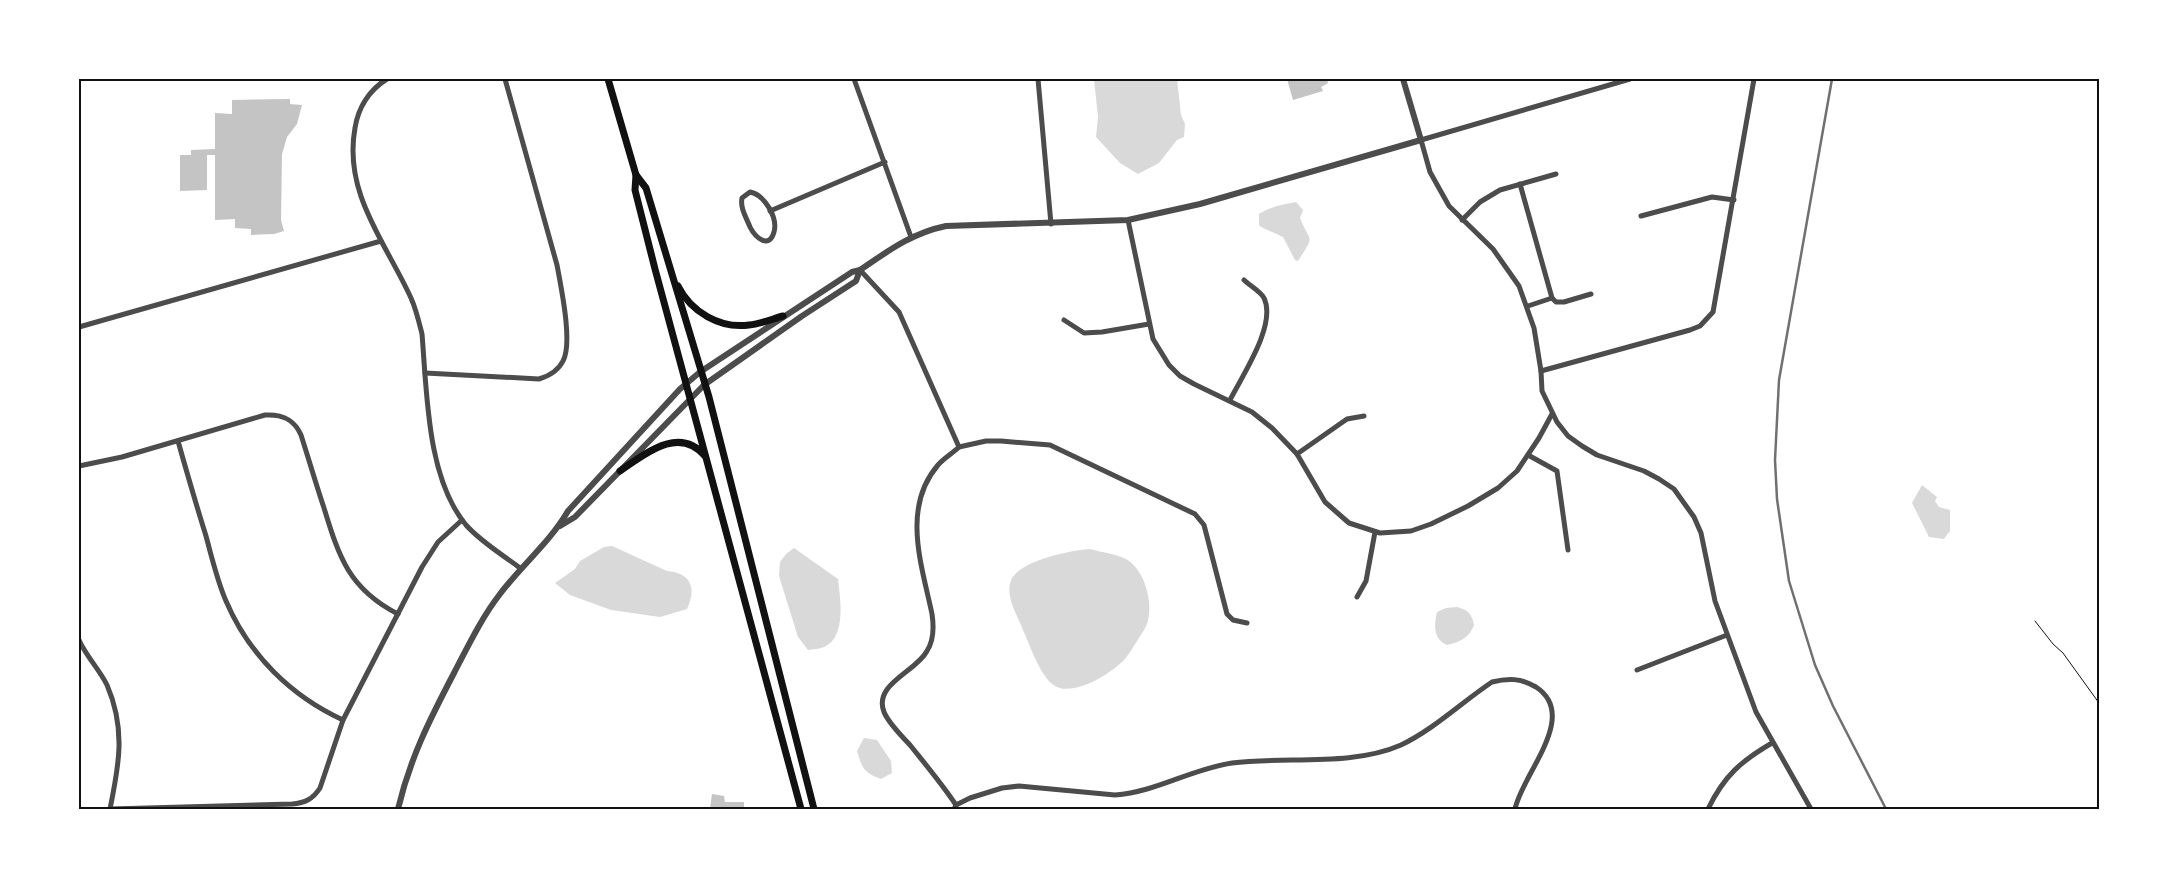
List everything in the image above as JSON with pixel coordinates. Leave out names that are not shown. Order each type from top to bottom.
[{"type":"main road","points":[[608,79],[636,175],[635,190],[801,809]]},
{"type":"main road","points":[[636,175],[646,188],[704,385],[751,555],[814,809]]},
{"type":"main road","points":[[671,272],[684,297],[692,306],[721,323],[732,326],[752,325],[783,316]]},
{"type":"main road","points":[[620,471],[650,451],[665,444],[693,445],[707,459]]},
{"type":"street","points":[[387,79],[369,95],[356,121],[352,140],[356,180],[361,200],[414,308],[422,334],[430,426],[438,467],[450,502],[462,520],[480,538],[520,568]]},
{"type":"street","points":[[425,372],[539,379],[548,376],[557,369],[567,351],[562,290],[557,265],[505,79]]},
{"type":"street","points":[[854,79],[911,237]]},
{"type":"street","points":[[1038,79],[1051,224]]},
{"type":"street","points":[[1403,79],[1430,172],[1439,190],[1449,206],[1493,249],[1507,267],[1519,286],[1528,306],[1534,328],[1541,371],[1542,391],[1552,414],[1568,436],[1582,446],[1608,459],[1627,463],[1674,489],[1694,517],[1701,534],[1715,601],[1756,712],[1811,809]]},
{"type":"street","points":[[398,809],[406,774],[426,728],[480,625],[520,568],[558,528],[568,511],[687,383],[700,372],[783,316],[911,237],[946,226],[1128,220],[1200,204],[1630,79]]},
{"type":"street","points":[[1541,371],[1690,330],[1707,320],[1713,312],[1754,79]]},
{"type":"street","points":[[770,211],[885,162]]},
{"type":"street","points":[[1462,220],[1488,196],[1520,184],[1556,174]]},
{"type":"street","points":[[1520,184],[1552,298],[1556,302],[1564,302],[1591,294]]},
{"type":"street","points":[[750,192],[756,193],[762,197],[770,211],[775,230],[774,234],[768,240],[758,239],[754,236],[742,208],[742,198],[750,192]]},
{"type":"street","points":[[1641,216],[1712,197],[1734,200]]},
{"type":"street","points":[[1128,220],[1153,339],[1169,365],[1180,376],[1252,412],[1272,428],[1297,454],[1325,502],[1349,523],[1375,532],[1396,533],[1411,531],[1431,524],[1468,506],[1507,481],[1528,455],[1552,414]]},
{"type":"street","points":[[79,327],[381,241]]},
{"type":"street","points":[[558,528],[575,517],[704,385],[789,325],[856,282],[860,270]]},
{"type":"street","points":[[860,270],[899,312],[959,448]]},
{"type":"street","points":[[1230,400],[1263,334],[1267,316],[1264,298],[1244,280]]},
{"type":"street","points":[[1528,306],[1552,298]]},
{"type":"street","points":[[1064,320],[1084,332],[1102,332],[1149,324]]},
{"type":"street","points":[[79,466],[122,457],[265,415],[281,415],[288,418],[294,423],[301,435],[341,559],[361,588],[375,600],[398,614]]},
{"type":"street","points":[[1297,454],[1347,419],[1364,416]]},
{"type":"street","points":[[178,441],[217,576],[237,624],[252,647],[275,674],[310,702],[343,720]]},
{"type":"street","points":[[1247,622],[1240,623],[1227,614],[1204,525],[1195,514],[1050,445],[986,441],[959,448],[938,465],[921,496],[916,526],[917,541],[934,626],[932,639],[928,650],[921,660],[888,686],[882,702],[887,718],[940,781],[955,807],[970,798],[1002,788],[1020,786],[1115,795],[1129,794],[1142,792],[1203,770],[1232,763],[1354,756],[1378,752],[1401,745],[1492,682],[1516,679],[1538,689],[1546,696],[1552,706],[1554,718],[1552,730],[1524,786],[1516,809]]},
{"type":"street","points":[[1528,455],[1557,471],[1568,550]]},
{"type":"street","points":[[79,640],[106,684],[119,728],[120,751],[110,809],[292,804],[308,800],[320,788],[343,720],[429,554],[443,537],[462,520]]},
{"type":"street","points":[[1357,597],[1366,582],[1375,532]]},
{"type":"street","points":[[1637,670],[1727,636]]},
{"type":"street","points":[[1708,809],[1719,788],[1731,772],[1746,759],[1772,743]]},
{"type":"path","points":[[2035,621],[2053,644],[2063,653],[2099,703]]},
{"type":"shaded area","points":[[1094,79],[1177,79],[1181,115],[1185,124],[1184,137],[1177,140],[1159,163],[1138,174],[1120,163],[1096,137],[1098,117]]},
{"type":"shaded area","points":[[1296,202],[1303,210],[1300,218],[1310,239],[1298,261],[1295,260],[1283,237],[1259,225],[1259,214],[1272,208]]},
{"type":"shaded area","points":[[1922,485],[1937,497],[1935,501],[1939,507],[1950,510],[1950,531],[1944,539],[1929,537],[1912,503]]},
{"type":"shaded area","points":[[612,546],[687,578],[690,583],[691,594],[687,609],[660,617],[611,610],[570,595],[555,583],[575,569],[580,561],[604,547]]},
{"type":"shaded area","points":[[794,548],[838,579],[841,606],[839,626],[831,642],[822,648],[808,650],[798,637],[779,576],[780,562]]},
{"type":"shaded area","points":[[1090,549],[1122,557],[1139,572],[1144,582],[1149,602],[1148,622],[1130,652],[1119,665],[1092,682],[1082,686],[1063,689],[1050,682],[1032,652],[1009,593],[1011,580],[1024,567],[1035,562],[1059,554]]},
{"type":"shaded area","points":[[1457,607],[1469,613],[1474,625],[1464,639],[1447,645],[1437,635],[1435,622],[1437,612],[1446,608]]},
{"type":"shaded area","points":[[864,738],[877,740],[891,761],[892,773],[881,779],[867,772],[860,762],[857,751]]},
{"type":"building","points":[[1287,79],[1327,79],[1328,83],[1321,87],[1323,91],[1293,100]]},
{"type":"building","points":[[290,99],[290,104],[302,105],[297,124],[287,137],[282,154],[281,220],[284,231],[274,234],[251,235],[251,229],[235,228],[235,219],[215,220],[215,155],[207,155],[207,190],[180,191],[180,155],[191,155],[191,150],[215,149],[215,113],[232,114],[232,100]]},
{"type":"building","points":[[712,794],[724,796],[725,802],[744,802],[744,809],[710,809]]},
{"type":"railway","points":[[1832,79],[1779,380],[1775,460],[1777,499],[1789,581],[1815,665],[1833,706],[1886,809]]}]
